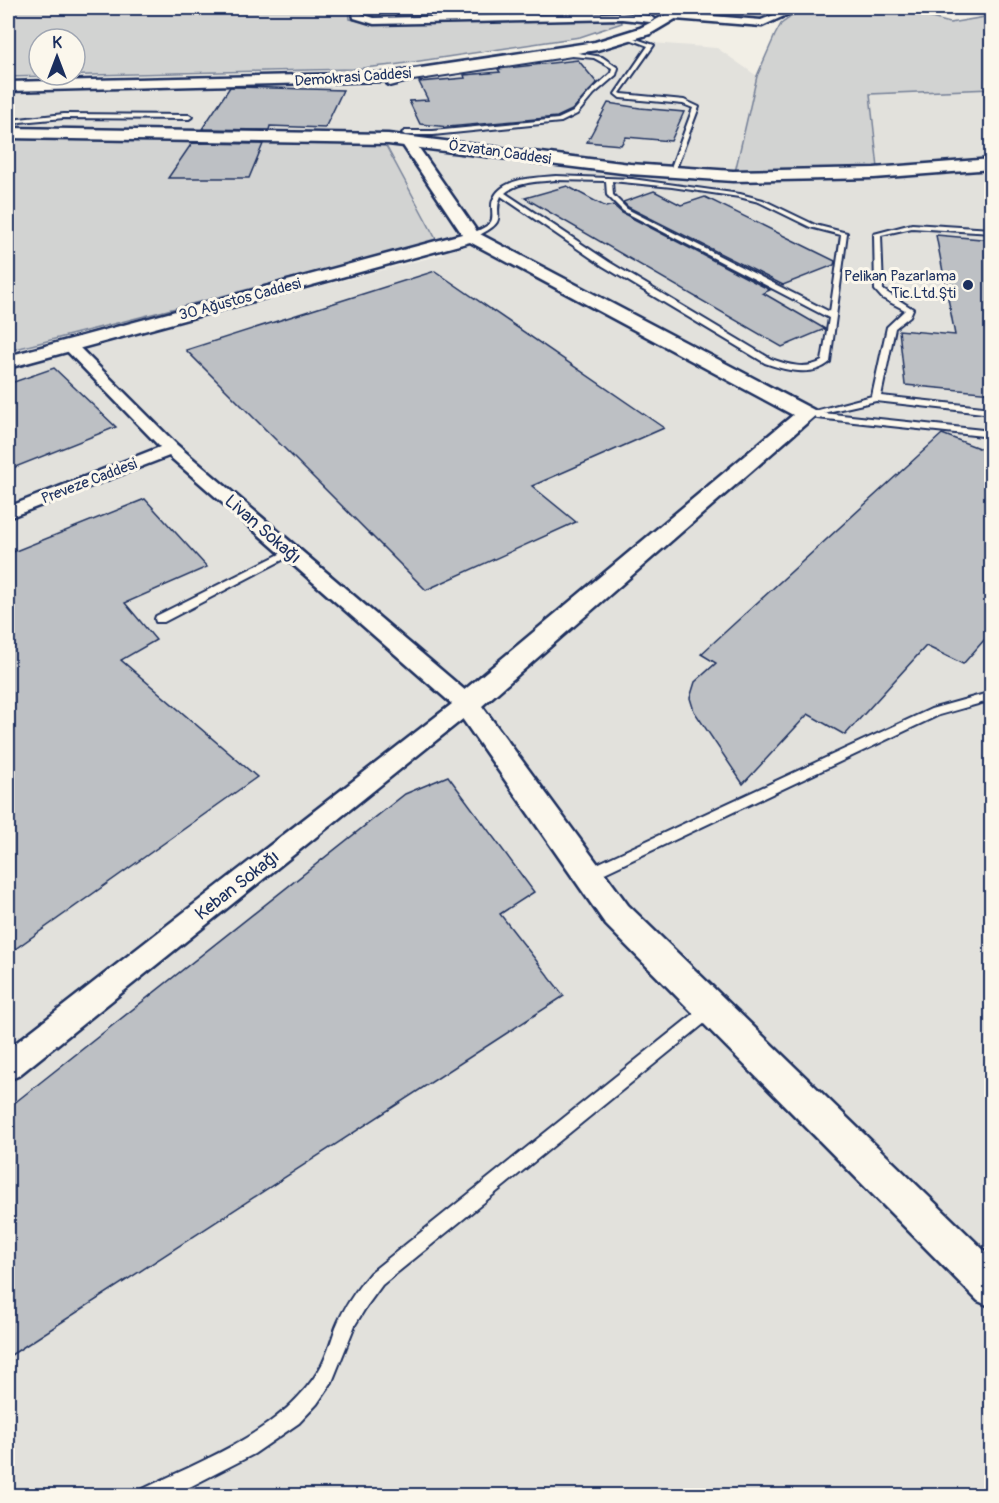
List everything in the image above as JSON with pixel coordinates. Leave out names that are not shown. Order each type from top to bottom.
[{"type":"main road","name":"Demokrasi Caddesi","points":[[8,81],[312,76],[387,71],[591,41],[623,32],[650,19],[688,8]]},
{"type":"main road","name":"Demokrasi Caddesi","points":[[8,87],[361,79],[597,46],[629,37],[673,12]]},
{"type":"main road","name":"Özvatan Caddesi","points":[[8,133],[406,137],[672,173],[733,176],[837,174],[992,164]]},
{"type":"street","points":[[356,8],[357,16],[374,21],[622,16],[650,19]]},
{"type":"street","points":[[673,12],[762,23],[798,8]]},
{"type":"street","points":[[406,137],[472,236],[807,414],[466,704],[617,915],[992,1287]]},
{"type":"street","name":"30 Ağustos Caddesi","points":[[8,362],[472,236]]},
{"type":"street","name":"Livan Sokağı","points":[[69,345],[171,449],[466,704]]},
{"type":"street","name":"Preveze Caddesi","points":[[8,513],[171,449]]},
{"type":"street","name":"Keban Sokağı","points":[[8,1066],[466,704]]},
{"type":"lane","points":[[629,37],[651,45],[617,93],[620,96],[684,102],[696,107],[672,173]]},
{"type":"lane","points":[[390,84],[413,78],[572,54],[593,55],[615,68],[614,74],[592,93],[575,113],[559,121],[406,137]]},
{"type":"lane","points":[[8,125],[12,120],[38,116],[189,117]]},
{"type":"lane","points":[[472,236],[493,225],[496,218],[493,210],[494,203],[501,193],[516,183],[537,178],[683,185],[720,191],[762,202],[815,228],[845,234],[826,359],[823,364],[798,368],[768,362],[606,264],[501,193]]},
{"type":"lane","points":[[609,181],[610,195],[625,210],[796,300],[833,317]]},
{"type":"lane","points":[[876,398],[891,327],[907,314],[909,309],[881,294],[879,290],[877,234],[912,226],[992,231]]},
{"type":"lane","points":[[807,414],[876,398],[992,411]]},
{"type":"lane","points":[[807,414],[992,434]]},
{"type":"lane","points":[[160,619],[290,552]]},
{"type":"lane","points":[[588,875],[934,712],[992,696]]},
{"type":"lane","points":[[150,1496],[269,1435],[291,1419],[310,1399],[325,1377],[358,1300],[376,1279],[711,1009]]},
{"type":"shaded area","points":[[8,8],[349,8],[350,19],[372,23],[621,19],[622,23],[580,37],[353,69],[87,75],[87,27],[27,27],[27,77],[8,77]]},
{"type":"shaded area","points":[[366,8],[659,8],[652,12],[640,13],[376,19],[367,16]]},
{"type":"shaded area","points":[[703,8],[788,8],[759,19],[692,15]]},
{"type":"shaded area","points":[[814,8],[894,8],[950,23],[991,16],[991,89],[870,94],[878,168],[735,172],[757,76],[775,35],[781,24],[795,14]]},
{"type":"shaded area","points":[[640,42],[717,48],[757,76],[735,172],[719,181],[884,178],[991,169],[991,1495],[8,1495],[8,368],[444,254],[380,134],[8,127],[8,93],[224,85],[366,86]]},
{"type":"shaded area","points":[[991,89],[991,158],[878,168],[870,94]]},
{"type":"shaded area","points":[[8,138],[385,144],[437,241],[8,351]]},
{"type":"building","points":[[578,60],[597,83],[572,110],[557,117],[448,127],[420,124],[409,101],[428,100],[419,82],[465,78],[464,75],[500,72],[498,69]]},
{"type":"building","points":[[230,87],[343,90],[325,128],[270,126],[269,130],[202,129]]},
{"type":"building","points":[[608,103],[684,112],[671,141],[626,137],[621,145],[587,142]]},
{"type":"building","points":[[192,143],[263,144],[249,178],[168,178]]},
{"type":"building","points":[[567,186],[606,207],[613,205],[622,213],[770,290],[763,293],[825,329],[782,347],[525,198]]},
{"type":"building","points":[[654,191],[681,205],[705,197],[835,261],[834,265],[783,285],[628,207],[623,202]]},
{"type":"building","name":"Pelikan Pazarlama Tic.Ltd.Şti","points":[[936,235],[992,240],[992,393],[905,385],[899,330],[955,335]]},
{"type":"building","points":[[435,271],[664,428],[532,486],[576,522],[426,590],[186,350]]},
{"type":"building","points":[[54,368],[116,427],[8,470],[8,384]]},
{"type":"building","points":[[942,434],[992,453],[992,631],[963,664],[926,646],[845,735],[808,714],[743,784],[694,711],[690,698],[695,682],[716,663],[701,654]]},
{"type":"building","points":[[145,499],[207,567],[125,603],[156,640],[121,660],[257,777],[8,954],[8,554]]},
{"type":"building","points":[[448,776],[534,892],[500,914],[564,996],[8,1357],[8,1108],[405,794]]},
{"type":"place","name":"Pelikan Pazarlama Tic.Ltd.Şti","points":[[968,285]]}]
